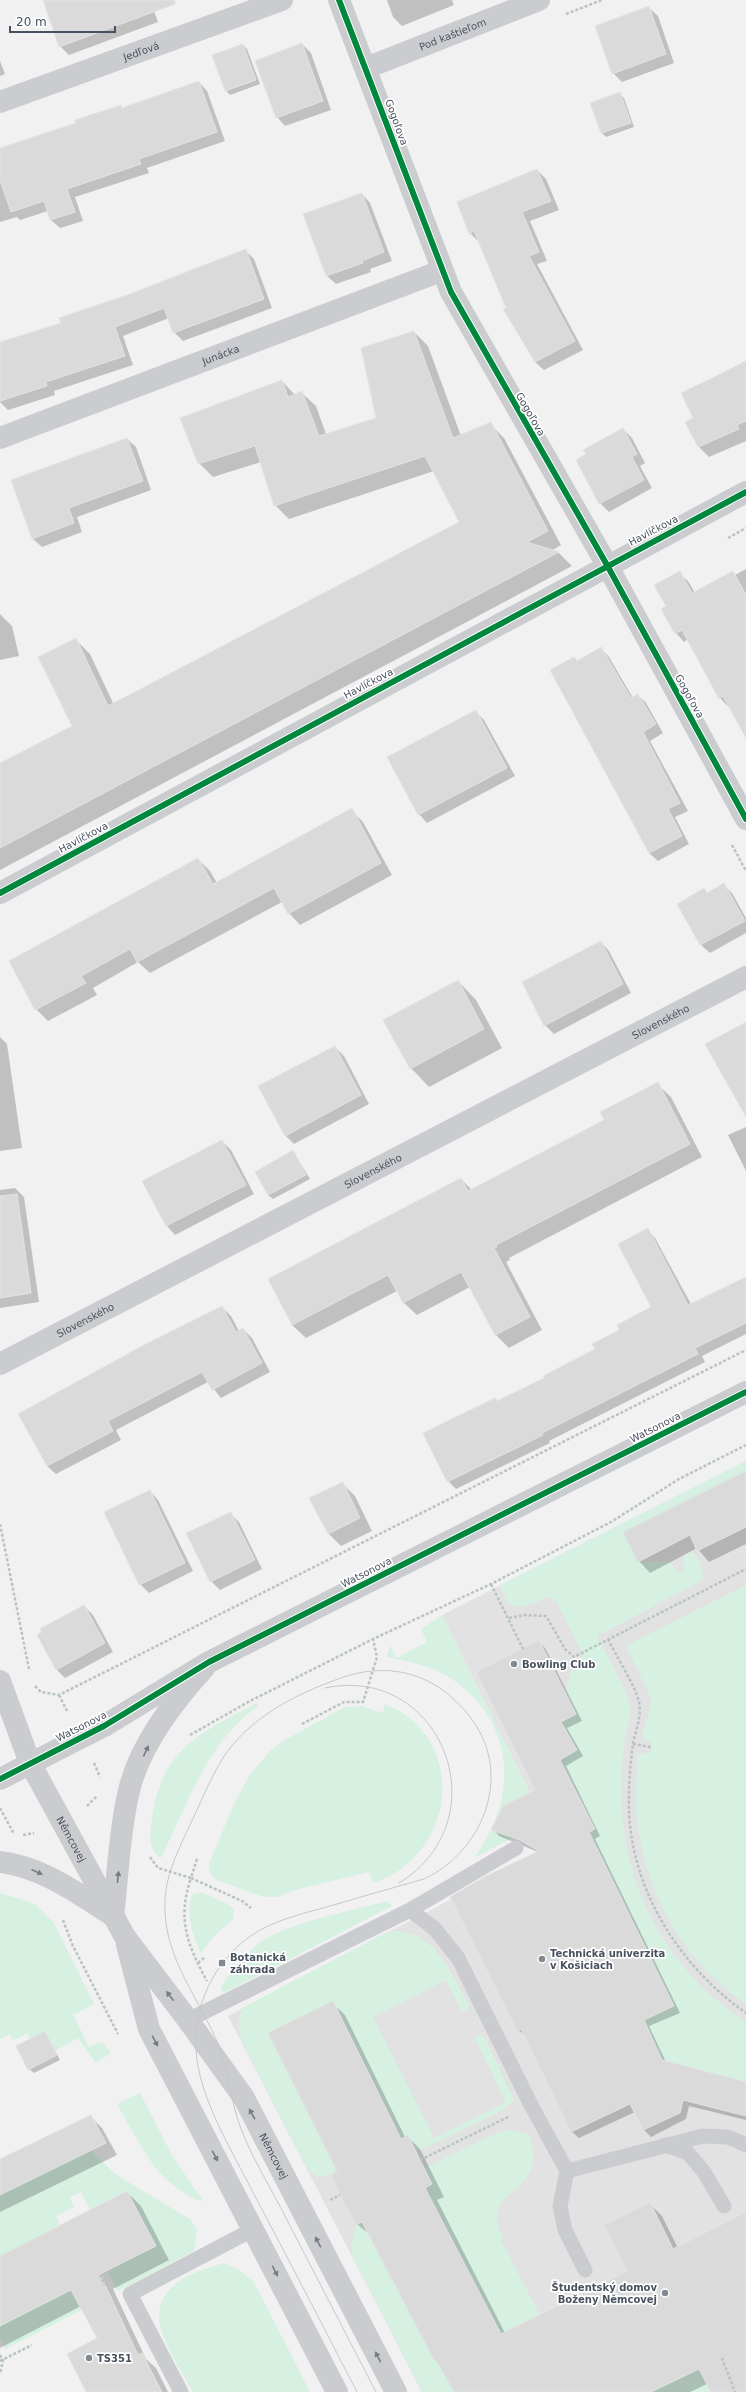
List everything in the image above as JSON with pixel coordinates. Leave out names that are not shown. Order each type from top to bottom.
[{"type":"street","name":"Jedľová","points":[[0,102],[282,0]]},
{"type":"street","name":"Gogoľova","points":[[339,0],[366,68],[441,271],[451,292],[607,566],[746,819]]},
{"type":"street","name":"Pod kaštieľom","points":[[366,68],[539,0]]},
{"type":"street","name":"Junácka","points":[[0,438],[441,271]]},
{"type":"street","name":"Havlíčkova","points":[[0,893],[746,492]]},
{"type":"street","name":"Slovenského","points":[[0,1364],[746,977]]},
{"type":"street","name":"Watsonova","points":[[0,1779],[104,1726],[209,1662],[746,1392]]},
{"type":"street","points":[[0,1862],[22,1866],[38,1872],[114,1916],[124,1818],[134,1777],[156,1729],[175,1700],[209,1662]]},
{"type":"street","name":"Němcovej","points":[[1,1685],[30,1763],[125,1936],[188,2020],[248,2105],[396,2392]]},
{"type":"street","name":"Němcovej","points":[[125,1936],[149,2029],[254,2229],[337,2392]]},
{"type":"lane","points":[[188,2020],[410,1910],[516,1848]]},
{"type":"lane","points":[[410,1910],[435,1929],[458,1958],[531,2105],[567,2171],[560,2206],[565,2230],[585,2270]]},
{"type":"lane","points":[[567,2171],[703,2136],[728,2137],[746,2145]]},
{"type":"lane","points":[[664,2145],[688,2153],[704,2172],[724,2206]]},
{"type":"lane","points":[[181,2392],[130,2294],[254,2229]]},
{"type":"path","points":[[0,1524],[32,1680],[41,1692],[59,1695],[746,1350]]},
{"type":"path","points":[[187,1737],[250,1701],[373,1639],[491,1584],[611,1522],[679,1479],[746,1446]]},
{"type":"path","points":[[509,1618],[525,1615],[546,1616],[565,1649],[574,1657],[746,1569]]},
{"type":"path","points":[[491,1584],[523,1648]]},
{"type":"path","points":[[302,1724],[344,1702],[364,1702],[377,1657],[373,1639]]},
{"type":"path","points":[[608,1639],[639,1700],[640,1713],[633,1744],[629,1804],[631,1835],[640,1876],[651,1900],[682,1953],[726,1999],[746,2013]]},
{"type":"path","points":[[1,1685],[32,1680]]},
{"type":"path","points":[[633,1744],[651,1747]]},
{"type":"path","points":[[197,1859],[191,1878],[242,1901],[251,1908]]},
{"type":"path","points":[[198,1963],[204,1958]]},
{"type":"path","points":[[420,2160],[531,2105]]},
{"type":"path","points":[[1,2361],[32,2345]]},
{"type":"path","points":[[0,2355],[0,2374]]},
{"type":"path","points":[[722,2358],[735,2392]]},
{"type":"shaded area","name":"Technická univerzita v Košiciach","points":[[746,1461],[746,2392],[422,2392],[228,2016],[448,1901],[549,1845],[530,1793],[442,1615]]},
{"type":"green space","points":[[746,1461],[746,1471],[623,1532],[638,1562],[667,1561],[681,1573],[684,1571],[683,1556],[691,1552],[697,1557],[701,1565],[703,1573],[702,1581],[597,1636],[621,1682],[630,1707],[630,1717],[623,1751],[621,1781],[622,1818],[628,1853],[638,1887],[652,1918],[669,1948],[691,1975],[717,2000],[746,2022],[746,2082],[690,2068],[671,2077],[525,1795],[505,1805],[520,1834],[474,1858],[488,1835],[498,1811],[504,1787],[504,1763],[499,1740],[489,1718],[473,1697],[452,1679],[429,1668],[387,1657],[390,1645],[396,1658],[427,1642],[421,1629],[442,1615],[530,1793],[535,1790],[667,1992],[589,1832],[594,1829],[561,1760],[577,1750],[561,1722],[576,1714],[565,1692],[571,1670],[583,1655],[556,1601],[550,1597],[526,1606],[514,1606],[504,1596],[500,1585]]},
{"type":"green space","points":[[746,1585],[746,2004],[706,1971],[690,1951],[675,1930],[653,1885],[637,1826],[636,1807],[637,1759],[639,1754],[650,1752],[652,1742],[646,1741],[642,1735],[649,1713],[651,1698],[626,1646]]},
{"type":"green space","points":[[257,1703],[258,1706],[240,1721],[225,1737],[212,1755],[190,1795],[161,1858],[153,1850],[150,1841],[152,1819],[157,1795],[164,1776],[174,1759],[186,1746],[201,1734]]},
{"type":"green space","points":[[385,1704],[412,1721],[431,1743],[440,1769],[442,1796],[436,1824],[422,1849],[401,1869],[373,1883],[369,1872],[295,1890],[278,1897],[264,1897],[216,1880],[209,1871],[209,1864],[234,1804],[249,1776],[271,1750],[283,1741],[345,1707],[362,1706],[383,1713]]},
{"type":"green space","points":[[201,1892],[229,1905],[233,1909],[234,1918],[214,1936],[201,1953],[195,1940],[189,1909],[192,1894]]},
{"type":"green space","points":[[0,1893],[35,1904],[54,1923],[94,2004],[73,2015],[89,2047],[102,2042],[111,2053],[96,2063],[78,2038],[55,2051],[30,2039],[27,2033],[13,2041],[10,2034],[0,2039]]},
{"type":"green space","points":[[387,1901],[392,1906],[224,1993],[221,1987],[229,1975],[259,1943],[303,1923]]},
{"type":"green space","points":[[393,1931],[408,1933],[420,1938],[431,1946],[448,1968],[469,2005],[468,2009],[462,2012],[446,1980],[373,2017],[434,2138],[506,2102],[474,2037],[479,2035],[484,2036],[514,2100],[502,2111],[416,2152],[408,2135],[401,2139],[268,2033],[337,2171],[325,2176],[317,2176],[310,2172],[307,2168],[241,2039],[238,2023],[242,2008],[385,1933]]},
{"type":"green space","points":[[140,2093],[173,2157],[203,2201],[190,2197],[161,2174],[152,2163],[134,2134],[117,2104]]},
{"type":"green space","points":[[509,2130],[527,2133],[532,2145],[533,2158],[527,2177],[506,2197],[500,2205],[497,2213],[497,2221],[503,2239],[501,2241],[540,2315],[501,2334],[425,2188],[432,2184],[424,2168],[499,2132]]},
{"type":"green space","points":[[91,2150],[115,2174],[190,2219],[197,2230],[194,2251],[118,2291],[107,2271],[155,2245],[127,2191],[90,2210],[81,2192],[70,2197],[74,2207],[56,2216],[60,2225],[0,2256],[0,2195]]},
{"type":"green space","points":[[362,2222],[433,2358],[435,2358],[454,2392],[423,2392],[352,2256],[351,2245],[356,2225]]},
{"type":"green space","points":[[225,2263],[239,2270],[254,2282],[310,2392],[193,2392],[173,2357],[163,2335],[159,2319],[160,2306],[166,2294],[174,2285],[198,2272]]},
{"type":"green space","points":[[93,2278],[103,2299],[5,2349],[0,2338],[0,2326]]},
{"type":"green space","points":[[738,2351],[746,2392],[651,2392]]},
{"type":"building","points":[[43,0],[175,0],[175,4],[59,47]]},
{"type":"building","points":[[649,6],[666,54],[612,74],[595,26]]},
{"type":"building","points":[[302,43],[323,101],[276,118],[255,61]]},
{"type":"building","points":[[243,44],[256,80],[225,91],[212,55]]},
{"type":"building","points":[[199,81],[217,132],[139,159],[141,164],[67,189],[75,212],[50,220],[44,201],[11,212],[0,180],[0,148],[76,123],[75,120],[121,105],[122,108]]},
{"type":"building","points":[[620,92],[631,123],[601,133],[590,103]]},
{"type":"building","points":[[537,169],[551,201],[522,212],[539,252],[529,256],[575,341],[535,362],[503,309],[506,308],[474,231],[469,234],[457,202]]},
{"type":"building","points":[[362,193],[384,252],[362,261],[363,263],[326,276],[303,214]]},
{"type":"building","points":[[246,249],[264,299],[173,333],[164,308],[115,327],[125,356],[46,382],[47,386],[0,401],[0,342],[61,323],[59,318],[127,295]]},
{"type":"building","points":[[414,331],[453,438],[491,422],[548,531],[527,542],[559,552],[0,848],[0,763],[72,726],[38,657],[76,638],[108,706],[459,522],[425,456],[274,506],[255,446],[198,464],[180,418],[282,380],[288,397],[302,391],[319,436],[376,418],[361,348]]},
{"type":"building","points":[[746,362],[746,421],[737,425],[739,429],[698,447],[685,422],[693,418],[681,393]]},
{"type":"building","points":[[623,428],[637,454],[632,457],[644,480],[599,504],[576,460],[586,454],[583,450]]},
{"type":"building","points":[[127,438],[143,481],[69,508],[74,523],[32,539],[11,480]]},
{"type":"building","points":[[680,571],[692,593],[733,571],[746,595],[746,738],[723,696],[719,699],[682,630],[675,634],[661,609],[666,606],[654,585]]},
{"type":"building","points":[[601,647],[631,698],[638,694],[656,724],[643,732],[680,803],[668,809],[682,836],[649,853],[550,670],[574,657],[577,661]]},
{"type":"building","points":[[476,710],[507,768],[418,815],[387,757]]},
{"type":"building","points":[[352,808],[381,863],[288,914],[274,888],[137,962],[130,949],[81,976],[86,983],[35,1010],[9,961],[198,858],[213,884]]},
{"type":"building","points":[[724,883],[745,921],[700,945],[677,904],[704,888],[707,893]]},
{"type":"building","points":[[601,941],[623,984],[544,1026],[522,982]]},
{"type":"building","points":[[458,980],[484,1029],[410,1069],[383,1020]]},
{"type":"building","points":[[746,1022],[746,1117],[705,1044]]},
{"type":"building","points":[[335,1046],[361,1095],[285,1136],[258,1086]]},
{"type":"building","points":[[658,1082],[690,1144],[496,1245],[497,1247],[494,1248],[530,1317],[495,1335],[461,1272],[403,1303],[388,1275],[292,1325],[268,1279],[461,1178],[468,1191],[604,1120],[600,1112]]},
{"type":"building","points":[[222,1140],[246,1185],[166,1226],[142,1181]]},
{"type":"building","points":[[293,1150],[306,1175],[268,1195],[255,1172]]},
{"type":"building","points":[[17,1194],[31,1293],[0,1298],[0,1196]]},
{"type":"building","points":[[648,1228],[688,1305],[746,1277],[746,1323],[695,1348],[698,1354],[542,1433],[543,1435],[447,1482],[423,1433],[495,1398],[497,1401],[544,1378],[543,1376],[595,1349],[592,1344],[619,1330],[617,1325],[651,1307],[618,1244]]},
{"type":"building","points":[[222,1306],[236,1332],[243,1328],[262,1363],[212,1390],[202,1372],[108,1421],[113,1431],[47,1466],[18,1414],[142,1346]]},
{"type":"building","points":[[746,1471],[746,1527],[697,1551],[690,1535],[638,1562],[623,1532]]},
{"type":"building","points":[[343,1482],[360,1518],[328,1534],[309,1498]]},
{"type":"building","points":[[150,1490],[185,1563],[139,1585],[104,1512]]},
{"type":"building","points":[[231,1512],[255,1560],[210,1582],[186,1533]]},
{"type":"building","points":[[84,1605],[105,1643],[56,1670],[37,1635],[42,1632],[40,1629]]},
{"type":"building","points":[[539,1640],[576,1714],[561,1722],[577,1750],[560,1760],[595,1829],[589,1832],[674,2006],[644,2020],[662,2060],[746,2082],[746,2116],[683,2100],[680,2113],[643,2130],[630,2104],[571,2132],[521,2029],[517,2031],[450,1897],[486,1876],[539,1851],[520,1840],[491,1830],[503,1806],[535,1790],[476,1672]]},
{"type":"building","points":[[333,2001],[401,2139],[408,2135],[432,2184],[425,2188],[501,2334],[627,2271],[604,2225],[650,2202],[673,2249],[746,2212],[746,2392],[711,2392],[699,2369],[651,2392],[454,2392],[435,2358],[433,2358],[362,2222],[356,2225],[340,2195],[331,2175],[337,2171],[268,2033]]},
{"type":"building","points":[[45,2031],[57,2055],[28,2070],[16,2046]]},
{"type":"building","points":[[91,2115],[106,2143],[0,2195],[0,2159]]},
{"type":"building","points":[[127,2191],[156,2246],[100,2274],[138,2355],[142,2353],[162,2392],[86,2392],[67,2354],[97,2338],[71,2290],[0,2326],[0,2256]]},
{"type":"tram line","points":[[357,2392],[210,2107],[198,2068],[196,2033],[198,2017],[202,2002],[208,1987],[226,1959],[249,1937],[268,1926],[288,1918],[424,1879],[444,1867],[462,1851],[476,1832],[485,1811],[490,1788],[490,1766],[485,1743],[473,1721],[460,1705],[446,1692],[430,1682],[413,1675],[396,1671],[358,1673],[321,1685],[289,1700],[259,1720],[246,1731],[223,1758],[213,1775],[171,1868],[165,1901],[167,1929],[171,1945],[191,1991],[199,2006],[207,2021],[220,2049],[235,2110],[243,2134],[258,2166],[376,2392]]},
{"type":"tram line","points":[[325,1688],[366,1687],[400,1699],[427,1722],[444,1752],[452,1787],[448,1822],[430,1855],[399,1883]]},
{"type":"cycle path","points":[[339,0],[451,292],[607,565],[746,819]]},
{"type":"cycle path","points":[[0,893],[746,492]]},
{"type":"cycle path","points":[[0,1779],[104,1726],[209,1662],[746,1392]]},
{"type":"place","name":"Bowling Club","points":[[514,1664]]},
{"type":"place","name":"Technická univerzita v Košiciach","points":[[542,1959]]},
{"type":"place","name":"Botanická záhrada","points":[[222,1963]]},
{"type":"place","name":"Študentský domov Boženy Němcovej","points":[[665,2293]]},
{"type":"place","name":"TS351","points":[[89,2358]]}]
